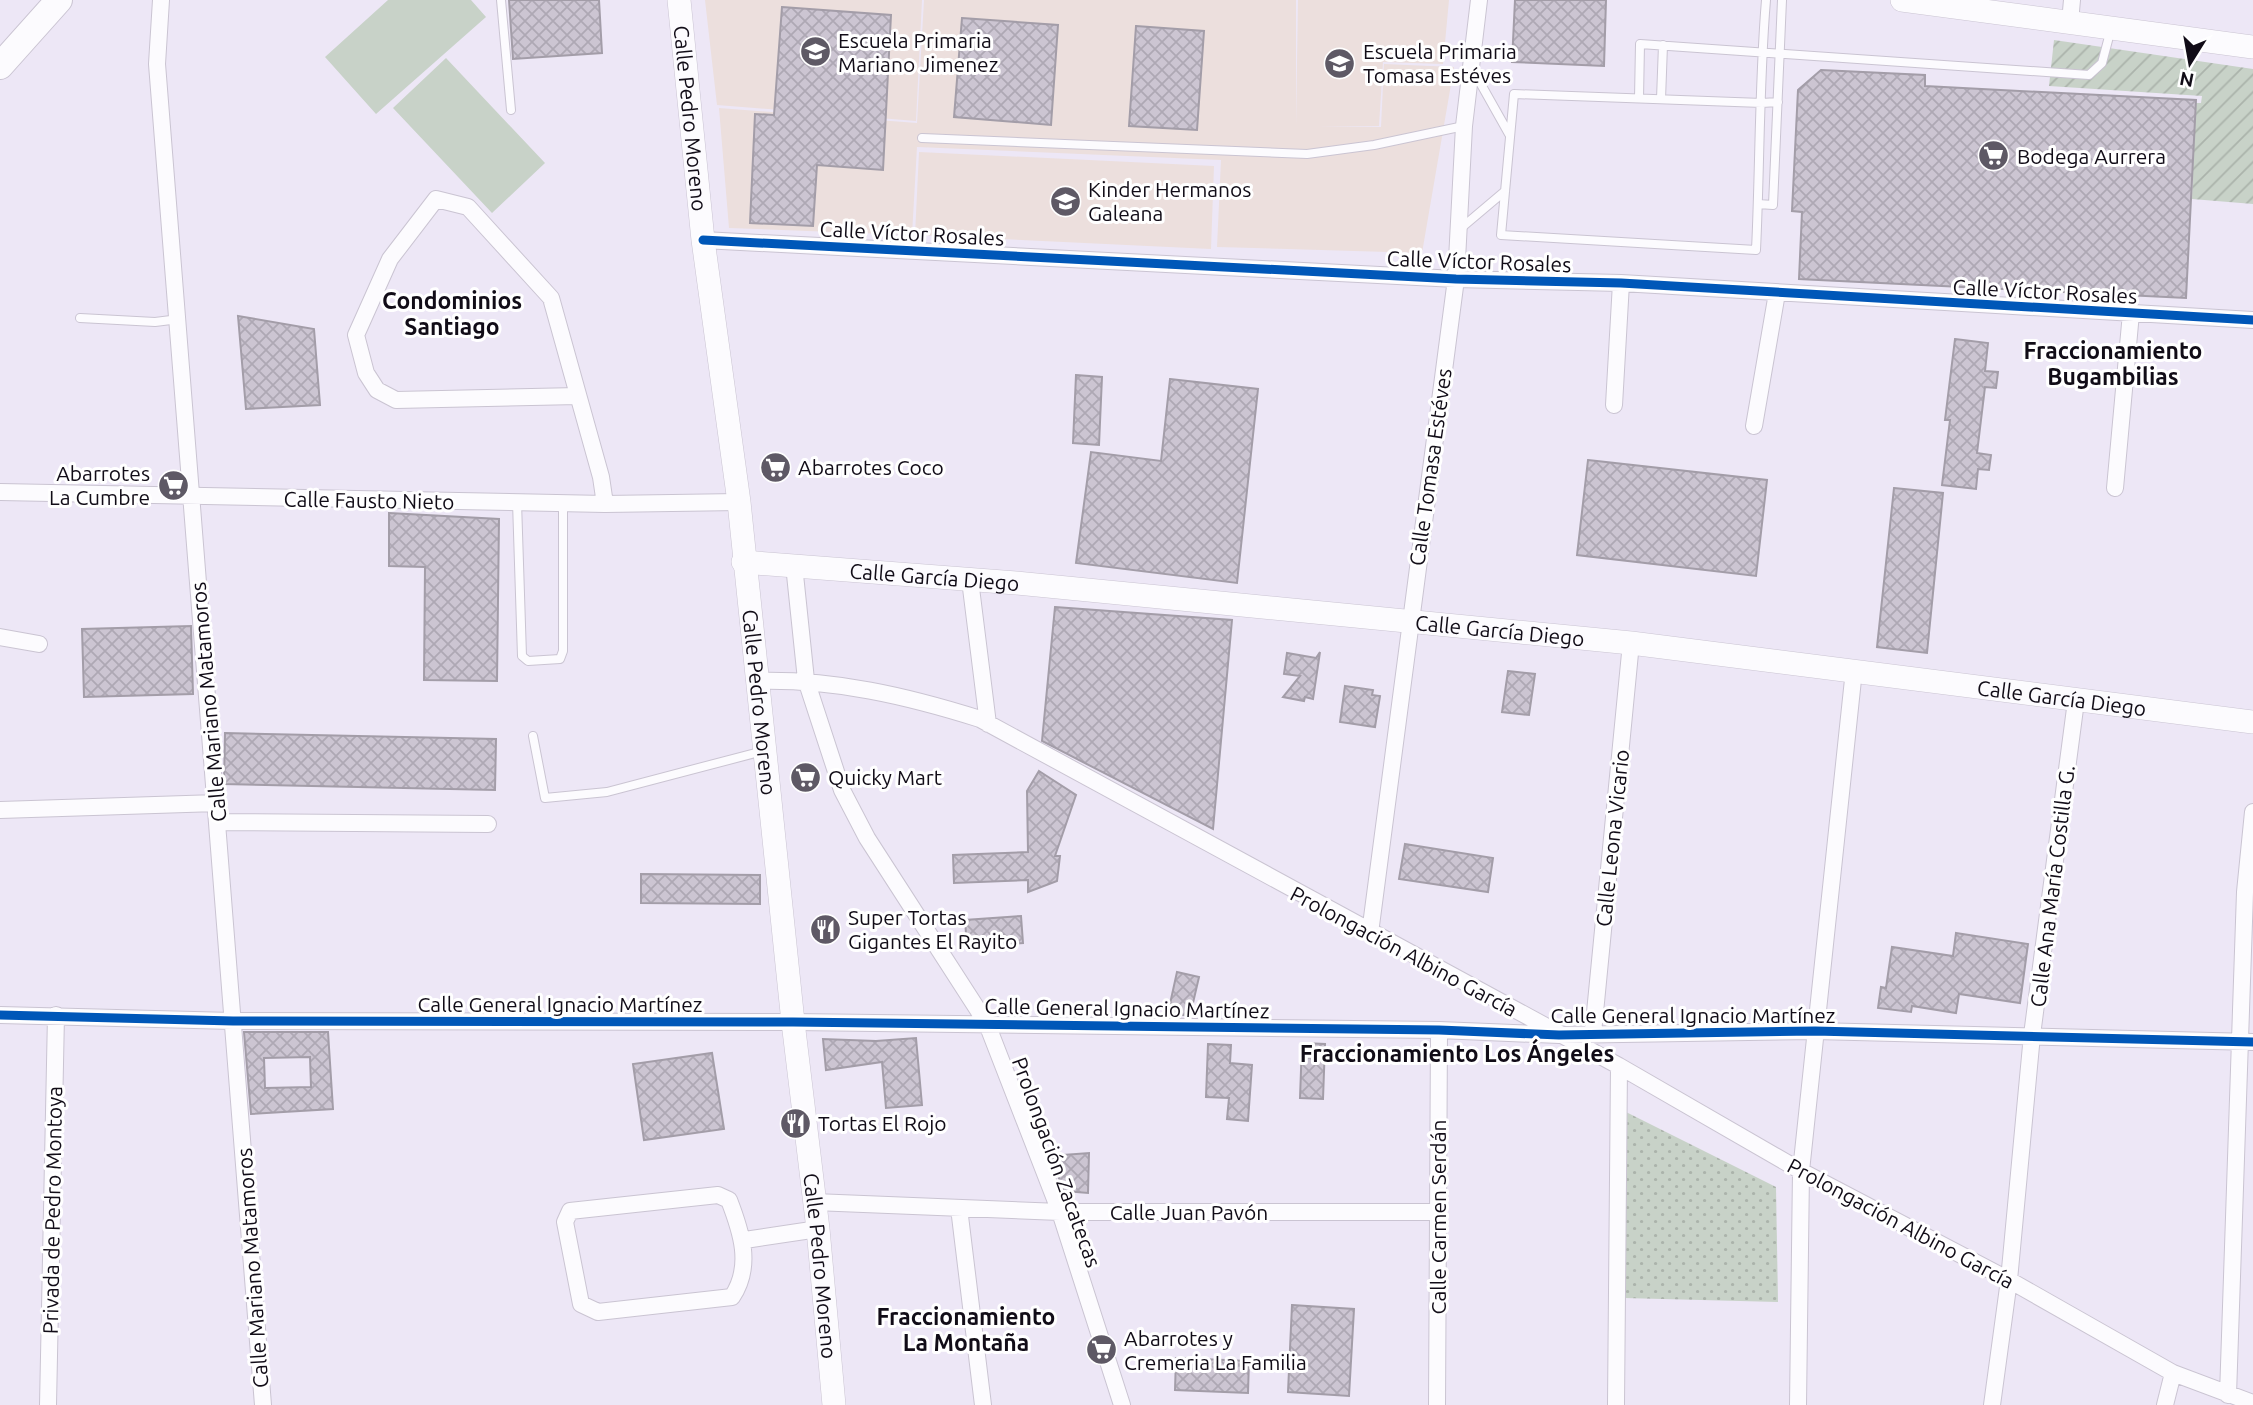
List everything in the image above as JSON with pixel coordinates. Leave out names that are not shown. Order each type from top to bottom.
[{"type":"main road","points":[[0,66],[59,0]]},
{"type":"street","name":"Calle Mariano Matamoros","points":[[161,0],[157,64],[180,318],[191,497],[263,1405]]},
{"type":"street","name":"Calle Pedro Moreno","points":[[678,0],[702,240],[739,502],[743,562],[766,750],[793,1022],[818,1228],[834,1405]]},
{"type":"street","name":"Calle Tomasa Estéves","points":[[1370,933],[1456,279],[1464,125],[1473,71],[1479,0]]},
{"type":"street","points":[[1902,0],[2071,11],[2111,27],[2253,47]]},
{"type":"street","points":[[579,396],[396,400],[377,390],[366,373],[356,335],[390,259],[436,199],[468,207],[551,298],[579,396],[605,503]]},
{"type":"street","name":"Calle Víctor Rosales","points":[[702,240],[1456,279],[1621,283],[2253,320]]},
{"type":"street","points":[[1614,405],[1621,283]]},
{"type":"street","points":[[1754,426],[1777,293]]},
{"type":"street","points":[[2115,488],[2131,313]]},
{"type":"street","name":"Calle Fausto Nieto","points":[[0,492],[563,503],[739,502]]},
{"type":"street","name":"Calle García Diego","points":[[743,562],[970,580],[1631,643],[2253,722]]},
{"type":"street","name":"Prolongación Zacatecas","points":[[794,565],[806,680],[842,790],[867,838],[986,1024],[1060,1212],[1122,1405]]},
{"type":"street","points":[[970,580],[988,724]]},
{"type":"street","points":[[0,638],[39,644]]},
{"type":"street","name":"Calle Leona Vicario","points":[[1593,1033],[1631,643]]},
{"type":"street","points":[[1798,1405],[1801,1171],[1854,670]]},
{"type":"street","name":"Prolongación Albino García","points":[[757,681],[806,680],[921,700],[988,724],[1619,1066],[1801,1171],[2008,1280],[2173,1373],[2253,1403]]},
{"type":"street","name":"Calle Ana María Costilla G.","points":[[1992,1405],[2008,1280],[2032,1035],[2076,701]]},
{"type":"street","points":[[0,810],[217,803]]},
{"type":"street","points":[[2228,1395],[2248,1041],[2249,892],[2253,812]]},
{"type":"street","points":[[218,822],[488,824]]},
{"type":"street","name":"Calle General Ignacio Martínez","points":[[0,1015],[233,1021],[986,1024],[1439,1030],[1559,1035],[1815,1031],[2248,1041]]},
{"type":"street","name":"Privada de Pedro Montoya","points":[[48,1405],[55,1015]]},
{"type":"street","name":"Calle Carmen Serdán","points":[[1437,1405],[1439,1030]]},
{"type":"street","points":[[1616,1405],[1619,1066]]},
{"type":"street","points":[[718,1195],[729,1200],[745,1240],[740,1285],[732,1297],[598,1312],[581,1304],[565,1222],[570,1210],[718,1195]]},
{"type":"street","name":"Calle Juan Pavón","points":[[814,1202],[1060,1212],[1438,1212]]},
{"type":"street","points":[[959,1208],[983,1405]]},
{"type":"street","points":[[745,1240],[818,1228]]},
{"type":"street","points":[[2165,1405],[2173,1373]]},
{"type":"lane","points":[[501,0],[511,110]]},
{"type":"lane","points":[[1766,0],[1765,51],[1762,103],[1760,146],[1756,250],[1501,235],[1514,94],[1762,103],[1777,102]]},
{"type":"lane","points":[[1758,204],[1773,205],[1782,0]]},
{"type":"lane","points":[[1639,98],[1640,44],[2089,75],[2102,63],[2111,27]]},
{"type":"lane","points":[[1661,99],[1663,45]]},
{"type":"lane","points":[[1473,71],[1505,121],[1510,136]]},
{"type":"lane","points":[[922,138],[1307,154],[1374,145],[1464,125]]},
{"type":"lane","points":[[1760,146],[1776,146]]},
{"type":"lane","points":[[1457,230],[1505,191]]},
{"type":"lane","points":[[80,318],[155,322],[180,318]]},
{"type":"lane","points":[[517,502],[522,656],[528,661],[560,659],[563,651],[563,503]]},
{"type":"lane","points":[[533,736],[545,799],[607,792],[766,750]]},
{"type":"shaded area","points":[[388,0],[471,0],[486,17],[376,114],[325,57]]},
{"type":"shaded area","name":"Escuela Primaria Mariano Jimenez","points":[[705,0],[922,0],[916,121],[717,105]]},
{"type":"shaded area","points":[[924,0],[1296,0],[1296,126],[1298,0],[1449,0],[1443,64],[1383,62],[1379,126],[1318,126],[1381,127],[1384,64],[1454,67],[1422,253],[1217,247],[1221,160],[917,147],[912,235],[729,228],[719,108],[917,123]]},
{"type":"shaded area","points":[[2054,40],[2253,69],[2253,204],[2192,199],[2195,103],[2201,103],[2202,96],[2049,86]]},
{"type":"shaded area","points":[[446,58],[545,163],[492,213],[393,108]]},
{"type":"shaded area","name":"Kinder Hermanos Galeana","points":[[919,152],[1214,166],[1211,249],[915,235]]},
{"type":"shaded area","points":[[1626,1112],[1776,1187],[1778,1302],[1624,1298]]},
{"type":"building","points":[[509,0],[599,0],[602,53],[513,59]]},
{"type":"building","points":[[1515,0],[1606,0],[1604,66],[1512,62]]},
{"type":"building","points":[[782,7],[891,15],[883,170],[817,165],[813,226],[750,223],[755,114],[774,115]]},
{"type":"building","points":[[962,18],[1058,25],[1051,125],[954,117]]},
{"type":"building","points":[[1136,26],[1204,31],[1197,130],[1129,126]]},
{"type":"building","name":"Bodega Aurrera","points":[[1821,70],[1925,75],[1925,86],[2196,100],[2186,298],[1799,279],[1802,212],[1792,211],[1798,90]]},
{"type":"building","points":[[238,316],[314,329],[320,405],[246,409]]},
{"type":"building","points":[[1955,339],[1988,343],[1985,371],[1998,372],[1996,388],[1985,387],[1977,453],[1991,455],[1989,470],[1978,469],[1976,489],[1942,485],[1950,420],[1945,420]]},
{"type":"building","points":[[1076,375],[1102,377],[1099,445],[1073,443]]},
{"type":"building","points":[[1170,379],[1258,389],[1237,583],[1076,563],[1091,452],[1161,461]]},
{"type":"building","points":[[1588,460],[1767,480],[1756,576],[1577,555]]},
{"type":"building","points":[[1894,488],[1943,493],[1927,653],[1877,647]]},
{"type":"building","points":[[389,513],[499,519],[497,681],[424,680],[425,567],[389,566]]},
{"type":"building","points":[[1055,607],[1232,620],[1213,829],[1042,741]]},
{"type":"building","points":[[191,626],[193,694],[84,697],[82,629]]},
{"type":"building","points":[[1320,652],[1313,699],[1305,697],[1304,701],[1283,697],[1300,676],[1284,674],[1287,653],[1316,658]]},
{"type":"building","points":[[1508,671],[1535,674],[1529,715],[1502,712]]},
{"type":"building","points":[[1345,686],[1373,690],[1372,695],[1380,696],[1375,727],[1340,722]]},
{"type":"building","points":[[225,733],[496,739],[495,790],[224,784]]},
{"type":"building","points":[[1039,771],[1076,795],[1055,856],[1060,856],[1057,881],[1028,892],[1028,880],[954,883],[953,855],[1028,852],[1027,791]]},
{"type":"building","points":[[1405,844],[1493,858],[1488,892],[1399,879]]},
{"type":"building","points":[[641,874],[760,875],[760,904],[641,903]]},
{"type":"building","points":[[1021,916],[1023,943],[967,947],[965,920]]},
{"type":"building","points":[[1956,933],[2028,944],[2020,1003],[1959,994],[1956,1013],[1912,1006],[1911,1012],[1878,1008],[1881,987],[1886,988],[1892,947],[1953,956]]},
{"type":"building","points":[[1177,972],[1199,977],[1190,1016],[1168,1013]]},
{"type":"building","points":[[244,1032],[328,1032],[333,1109],[251,1114]],"holes":[[[310,1057],[311,1087],[265,1088],[264,1058]]]},
{"type":"building","points":[[916,1038],[922,1105],[886,1108],[882,1062],[826,1070],[823,1039],[876,1041]]},
{"type":"building","points":[[1302,1043],[1325,1044],[1323,1099],[1300,1098]]},
{"type":"building","points":[[1208,1044],[1231,1045],[1230,1063],[1252,1065],[1248,1121],[1227,1119],[1229,1098],[1206,1097]]},
{"type":"building","points":[[712,1053],[724,1129],[644,1140],[633,1064]]},
{"type":"building","points":[[1089,1153],[1088,1193],[1064,1191],[1050,1156]]},
{"type":"building","points":[[1292,1305],[1354,1309],[1349,1396],[1288,1392]]},
{"type":"building","points":[[1176,1358],[1249,1361],[1248,1393],[1175,1390]]},
{"type":"cycle path","points":[[703,240],[1456,279],[1621,283],[2253,320]]},
{"type":"cycle path","points":[[0,1015],[233,1021],[793,1022],[1439,1030],[1559,1035],[1815,1031],[2253,1042]]},
{"type":"place","name":"Escuela Primaria Mariano Jimenez","points":[[815,52]]},
{"type":"place","name":"Escuela Primaria Tomasa Estéves","points":[[1340,63]]},
{"type":"place","name":"Bodega Aurrera","points":[[1994,156]]},
{"type":"place","name":"Kinder Hermanos Galeana","points":[[1065,201]]},
{"type":"place","name":"Abarrotes Coco","points":[[775,467]]},
{"type":"place","name":"Abarrotes La Cumbre","points":[[173,485]]},
{"type":"place","name":"Quicky Mart","points":[[805,777]]},
{"type":"place","name":"Super Tortas Gigantes El Rayito","points":[[825,929]]},
{"type":"place","name":"Tortas El Rojo","points":[[795,1123]]},
{"type":"place","name":"Abarrotes y Cremeria La Familia","points":[[1101,1350]]},
{"type":"district","name":"Condominios Santiago","points":[[452,313]]},
{"type":"district","name":"Fraccionamiento Bugambilias","points":[[2113,363]]},
{"type":"district","name":"Fraccionamiento Los Ángeles","points":[[1457,1053]]},
{"type":"district","name":"Fraccionamiento La Montaña","points":[[966,1329]]}]
